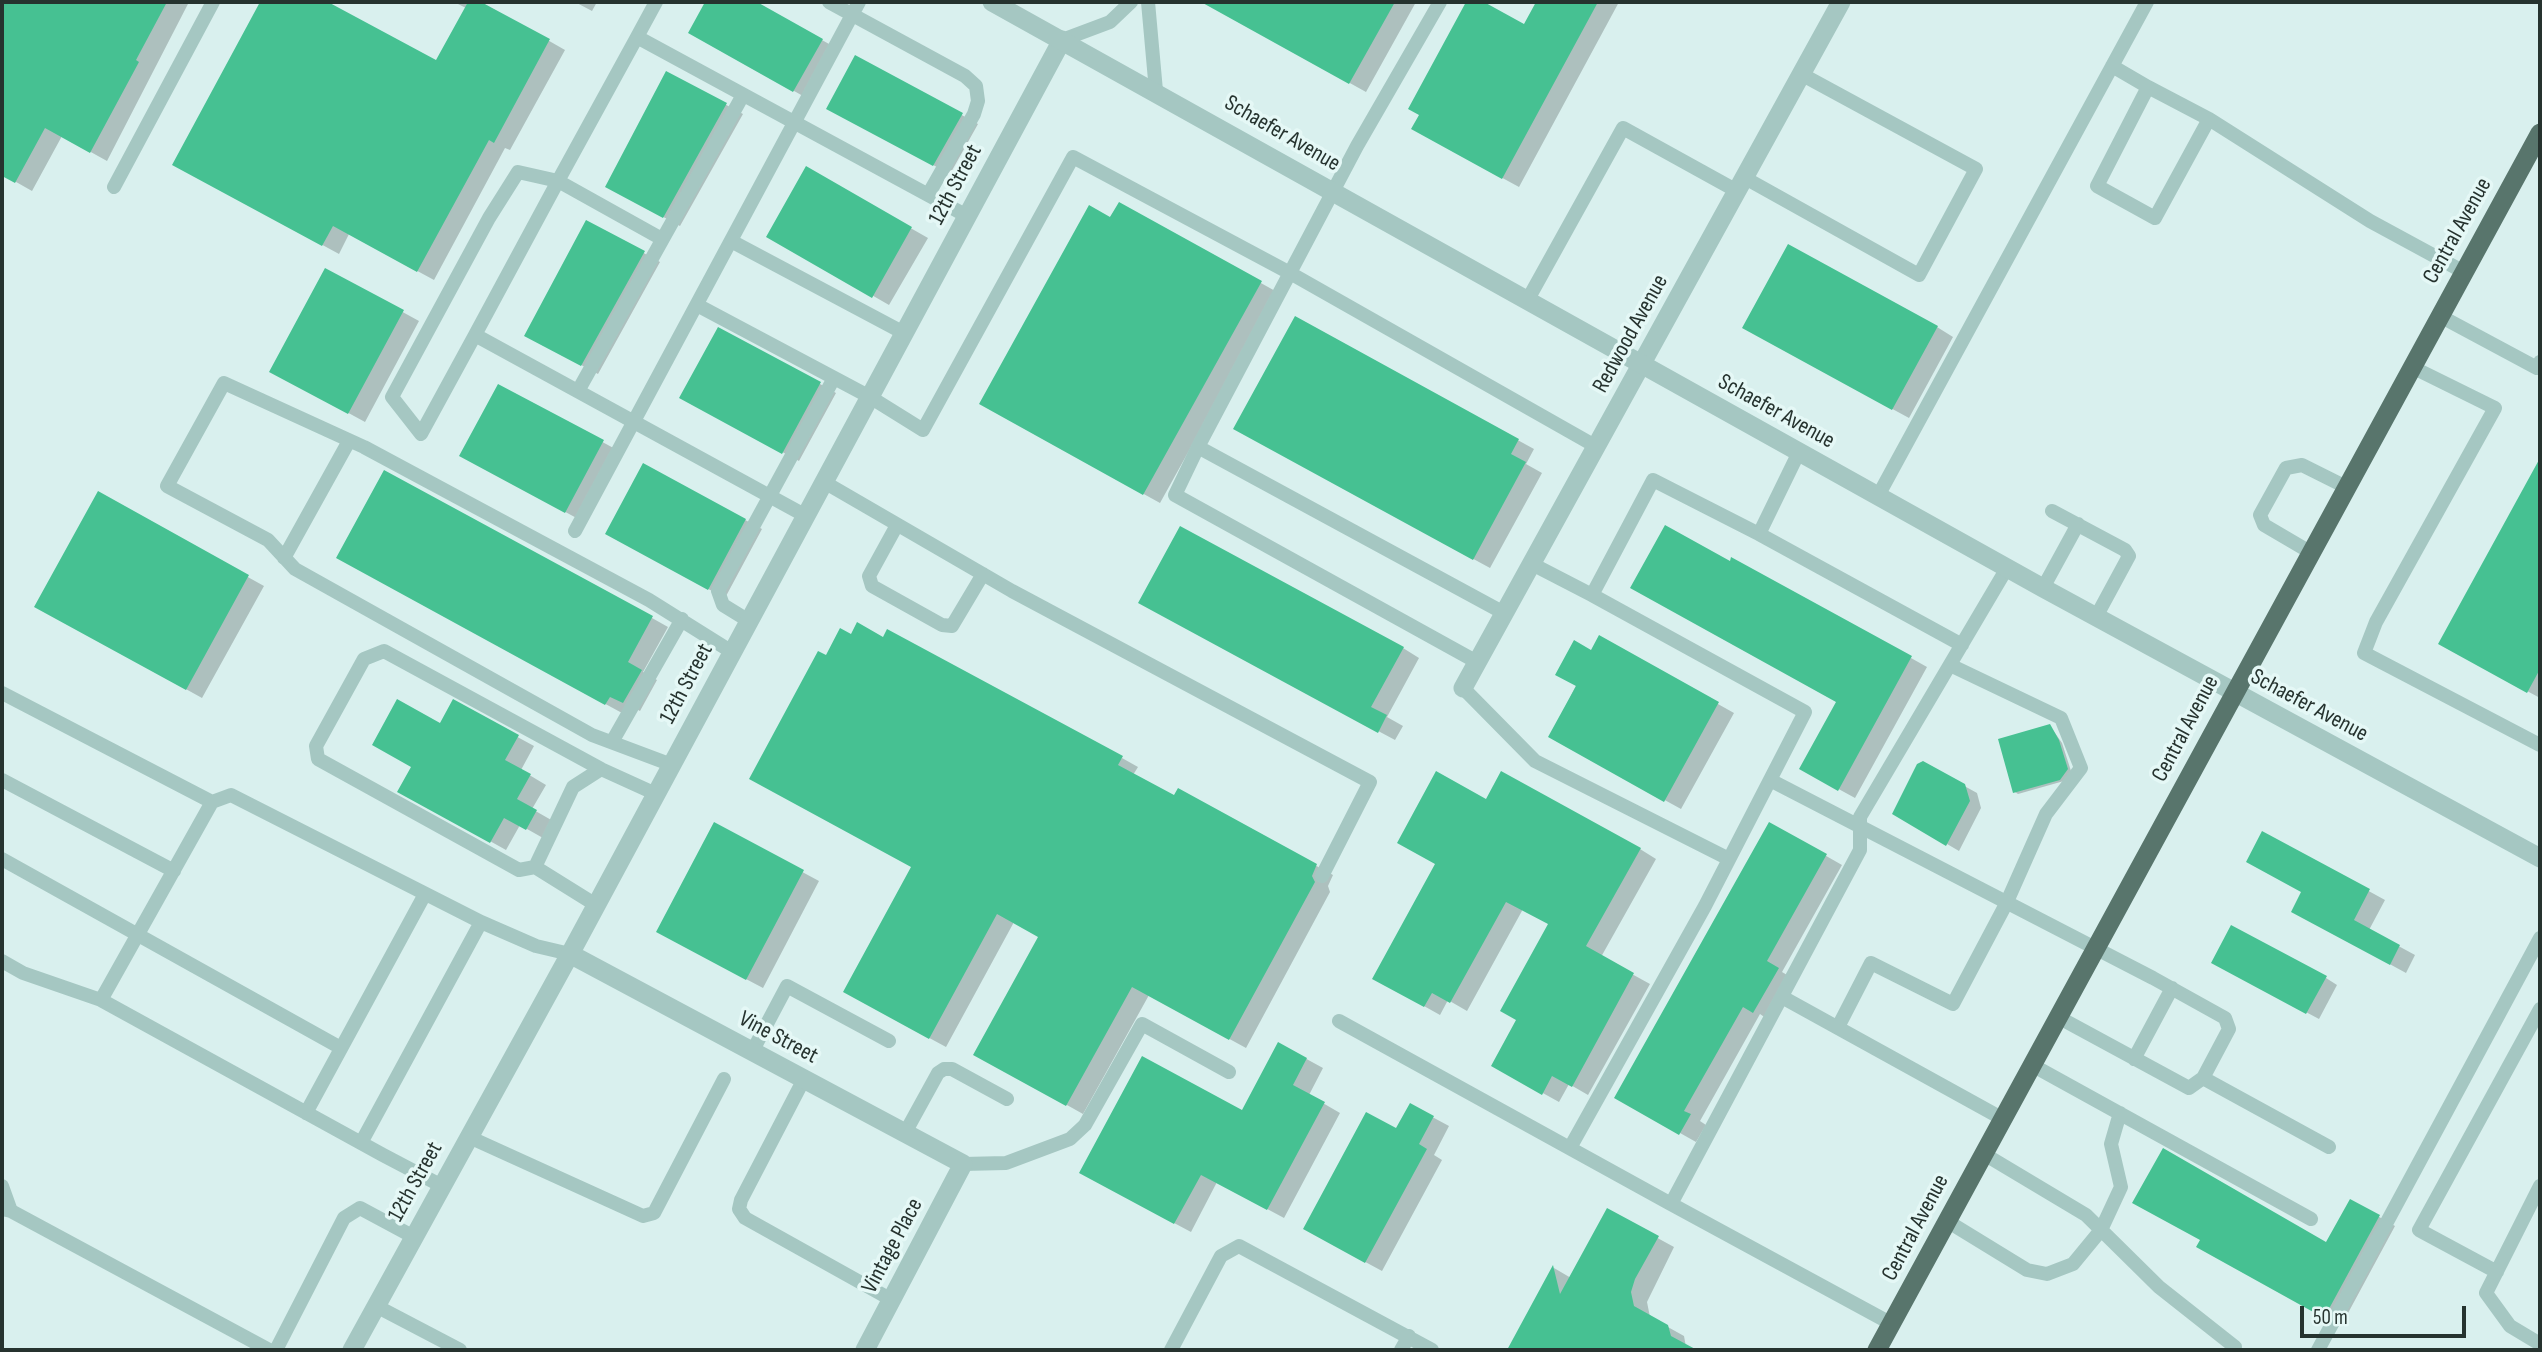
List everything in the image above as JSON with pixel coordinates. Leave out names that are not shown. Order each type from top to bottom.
[{"type":"main road","name":"Central Avenue","points":[[1877,1350],[2540,132]]},
{"type":"street","name":"Schaefer Avenue","points":[[992,2],[1156,91],[1642,366],[2043,588],[2540,858]]},
{"type":"street","name":"Redwood Avenue","points":[[1463,688],[1841,2]]},
{"type":"street","name":"12th Street","points":[[352,1350],[570,954],[1062,40]]},
{"type":"street","name":"Vine Street","points":[[570,954],[963,1164]]},
{"type":"street","name":"Vintage Place","points":[[864,1350],[963,1164]]},
{"type":"lane","points":[[114,187],[213,2]]},
{"type":"lane","points":[[656,2],[558,181],[421,434],[392,397],[489,218],[518,172],[558,181],[662,239]]},
{"type":"lane","points":[[829,2],[856,8],[965,76],[976,86],[978,101],[974,114],[928,195]]},
{"type":"lane","points":[[1062,40],[1110,22],[1131,2]]},
{"type":"lane","points":[[1148,2],[1156,91]]},
{"type":"lane","points":[[1440,2],[1290,273],[1175,495],[1477,663]]},
{"type":"lane","points":[[1878,496],[2147,2]]},
{"type":"lane","points":[[575,531],[856,8]]},
{"type":"lane","points":[[637,37],[967,216]]},
{"type":"lane","points":[[2112,66],[2209,119],[2370,221],[2464,272]]},
{"type":"lane","points":[[1527,301],[1623,128],[1919,275],[1976,169],[1801,74]]},
{"type":"lane","points":[[2148,87],[2097,186],[2155,218],[2209,119]]},
{"type":"lane","points":[[578,391],[743,95]]},
{"type":"lane","points":[[696,305],[870,397],[923,430],[1073,157],[1290,273],[1597,447]]},
{"type":"lane","points":[[731,241],[904,333]]},
{"type":"lane","points":[[2440,316],[2539,367]]},
{"type":"lane","points":[[475,335],[806,516]]},
{"type":"lane","points":[[2412,367],[2495,408],[2376,622],[2364,653],[2540,745]]},
{"type":"lane","points":[[749,621],[723,605],[718,590],[834,379]]},
{"type":"lane","points":[[672,765],[592,735],[295,569],[268,540],[167,486],[224,383],[349,441],[682,620],[732,652]]},
{"type":"lane","points":[[285,558],[349,441]]},
{"type":"lane","points":[[1198,447],[1504,613]]},
{"type":"lane","points":[[1759,534],[1799,453]]},
{"type":"lane","points":[[2310,552],[2264,525],[2260,515],[2286,468],[2302,466],[2346,487]]},
{"type":"lane","points":[[1592,595],[1653,480],[1759,534],[1962,645]]},
{"type":"lane","points":[[824,482],[983,574],[1370,782],[1322,876]]},
{"type":"lane","points":[[2052,511],[2125,550],[2129,556],[2096,617]]},
{"type":"lane","points":[[2043,588],[2078,524]]},
{"type":"lane","points":[[897,525],[869,576],[872,586],[942,625],[952,625],[983,574]]},
{"type":"lane","points":[[1532,564],[1805,712],[1729,859],[1571,1146]]},
{"type":"lane","points":[[1671,1204],[1860,850],[1860,817],[2007,568]]},
{"type":"lane","points":[[612,742],[682,620]]},
{"type":"lane","points":[[596,905],[535,867],[519,870],[318,759],[316,746],[364,659],[384,651],[601,769],[656,794]]},
{"type":"lane","points":[[1838,1027],[1871,963],[1953,1004],[2006,904],[2046,814],[2081,768],[2061,718],[1950,665]]},
{"type":"lane","points":[[1463,688],[1535,761],[1729,859]]},
{"type":"lane","points":[[2,693],[212,802]]},
{"type":"lane","points":[[535,867],[573,786],[601,769]]},
{"type":"lane","points":[[2,779],[174,871]]},
{"type":"lane","points":[[1770,780],[2172,988],[2225,1018],[2229,1029],[2203,1078],[2189,1088],[2058,1017]]},
{"type":"lane","points":[[101,1000],[212,802],[231,795],[481,922],[536,946],[570,954]]},
{"type":"lane","points":[[2,859],[341,1048]]},
{"type":"lane","points":[[306,1113],[425,894]]},
{"type":"lane","points":[[361,1143],[481,922]]},
{"type":"lane","points":[[2318,1350],[2540,938]]},
{"type":"lane","points":[[2,961],[23,973],[101,1000],[442,1186]]},
{"type":"lane","points":[[752,1052],[787,986],[889,1041]]},
{"type":"lane","points":[[2134,1059],[2172,988]]},
{"type":"lane","points":[[1782,996],[2003,1119]]},
{"type":"lane","points":[[2497,1272],[2419,1230],[2540,1009]]},
{"type":"lane","points":[[1339,1021],[1892,1324]]},
{"type":"lane","points":[[963,1164],[1006,1163],[1070,1139],[1085,1125],[1142,1024],[1228,1072]]},
{"type":"lane","points":[[2032,1065],[2311,1219]]},
{"type":"lane","points":[[905,1133],[938,1073],[944,1069],[952,1069],[1007,1099]]},
{"type":"lane","points":[[2203,1078],[2329,1147]]},
{"type":"lane","points":[[469,1137],[643,1216],[654,1213],[724,1079]]},
{"type":"lane","points":[[804,1079],[741,1200],[739,1209],[745,1218],[892,1300]]},
{"type":"lane","points":[[1947,1221],[2027,1270],[2047,1274],[2073,1264],[2101,1230],[2121,1187],[2111,1144],[2120,1113]]},
{"type":"lane","points":[[1984,1154],[2086,1215],[2159,1287],[2235,1347]]},
{"type":"lane","points":[[2,1186],[6,1210],[269,1350]]},
{"type":"lane","points":[[2540,1186],[2486,1293],[2510,1326],[2540,1344]]},
{"type":"lane","points":[[276,1350],[344,1219],[360,1208],[414,1237]]},
{"type":"lane","points":[[1171,1350],[1221,1256],[1239,1246],[1432,1350]]},
{"type":"lane","points":[[376,1306],[460,1350]]},
{"type":"lane","points":[[1401,1350],[1409,1336]]},
{"type":"building","points":[[2,2],[167,2],[136,60],[139,62],[90,153],[45,128],[15,183],[2,176]]},
{"type":"building","points":[[260,2],[328,2],[436,60],[468,2],[481,2],[550,39],[494,143],[489,140],[417,272],[333,226],[322,246],[172,165]]},
{"type":"building","points":[[705,2],[757,2],[823,39],[793,92],[688,33]]},
{"type":"building","points":[[1201,2],[1395,2],[1349,84]]},
{"type":"building","points":[[1466,2],[1484,2],[1524,24],[1536,2],[1598,2],[1502,179],[1411,129],[1419,115],[1408,109]]},
{"type":"building","points":[[855,55],[963,113],[933,166],[826,109]]},
{"type":"building","points":[[666,71],[727,103],[663,218],[605,187]]},
{"type":"building","points":[[806,166],[912,227],[872,298],[766,237]]},
{"type":"building","points":[[1119,202],[1262,281],[1143,495],[979,404],[1089,205],[1110,217]]},
{"type":"building","points":[[586,220],[645,251],[581,366],[524,336]]},
{"type":"building","points":[[1788,244],[1938,326],[1892,410],[1742,328]]},
{"type":"building","points":[[325,268],[404,310],[348,414],[269,372]]},
{"type":"building","points":[[1295,316],[1519,439],[1511,454],[1526,462],[1473,560],[1233,429]]},
{"type":"building","points":[[718,327],[821,382],[782,454],[679,398]]},
{"type":"building","points":[[498,384],[604,440],[565,513],[459,456]]},
{"type":"building","points":[[2540,458],[2540,669],[2527,693],[2438,644]]},
{"type":"building","points":[[643,463],[746,519],[708,590],[605,534]]},
{"type":"building","points":[[384,470],[653,616],[628,662],[642,670],[623,703],[610,697],[605,705],[336,558]]},
{"type":"building","points":[[98,491],[249,575],[186,690],[34,607]]},
{"type":"building","points":[[1665,525],[1730,561],[1731,557],[1912,656],[1838,791],[1799,769],[1836,702],[1630,588]]},
{"type":"building","points":[[1180,526],[1404,647],[1371,707],[1387,715],[1378,733],[1138,603]]},
{"type":"building","points":[[857,622],[883,637],[887,629],[1123,756],[1118,765],[1174,795],[1178,788],[1317,864],[1312,876],[1315,882],[1229,1040],[1132,987],[1066,1106],[973,1055],[1038,937],[997,914],[929,1039],[843,992],[911,867],[749,779],[818,651],[826,655],[840,628],[851,634]]},
{"type":"building","points":[[1599,635],[1719,702],[1664,802],[1548,737],[1576,686],[1555,675],[1574,640],[1591,650]]},
{"type":"building","points":[[397,699],[440,723],[453,699],[519,735],[505,760],[531,774],[517,799],[537,810],[526,830],[504,818],[490,843],[397,792],[411,767],[372,745]]},
{"type":"building","points":[[2050,724],[2059,740],[2068,769],[2060,780],[2013,793],[1998,739]]},
{"type":"building","points":[[1923,761],[1965,784],[1970,801],[1946,846],[1892,814],[1917,764]]},
{"type":"building","points":[[1436,771],[1486,799],[1501,771],[1641,848],[1586,946],[1634,973],[1572,1087],[1552,1076],[1542,1095],[1491,1066],[1516,1020],[1500,1011],[1548,924],[1506,902],[1450,1003],[1432,993],[1424,1007],[1372,979],[1435,864],[1397,843]]},
{"type":"building","points":[[714,822],[804,870],[746,980],[656,932]]},
{"type":"building","points":[[1769,822],[1827,854],[1767,961],[1779,968],[1753,1013],[1743,1007],[1684,1111],[1691,1114],[1679,1135],[1614,1098]]},
{"type":"building","points":[[2262,831],[2370,889],[2354,920],[2400,945],[2390,965],[2291,912],[2301,892],[2246,862]]},
{"type":"building","points":[[2231,925],[2327,976],[2306,1014],[2211,963]]},
{"type":"building","points":[[1278,1042],[1307,1058],[1293,1085],[1325,1102],[1267,1210],[1201,1175],[1174,1224],[1079,1173],[1142,1056],[1242,1110]]},
{"type":"building","points":[[1410,1103],[1434,1116],[1419,1144],[1427,1149],[1365,1263],[1303,1229],[1366,1112],[1396,1128]]},
{"type":"building","points":[[2163,1148],[2326,1242],[2350,1199],[2380,1215],[2324,1318],[2196,1247],[2200,1240],[2132,1203]]},
{"type":"building","points":[[1607,1208],[1659,1236],[1635,1279],[1631,1292],[1634,1306],[1668,1325],[1671,1336],[1697,1350],[1507,1350],[1553,1265],[1560,1294]]}]
